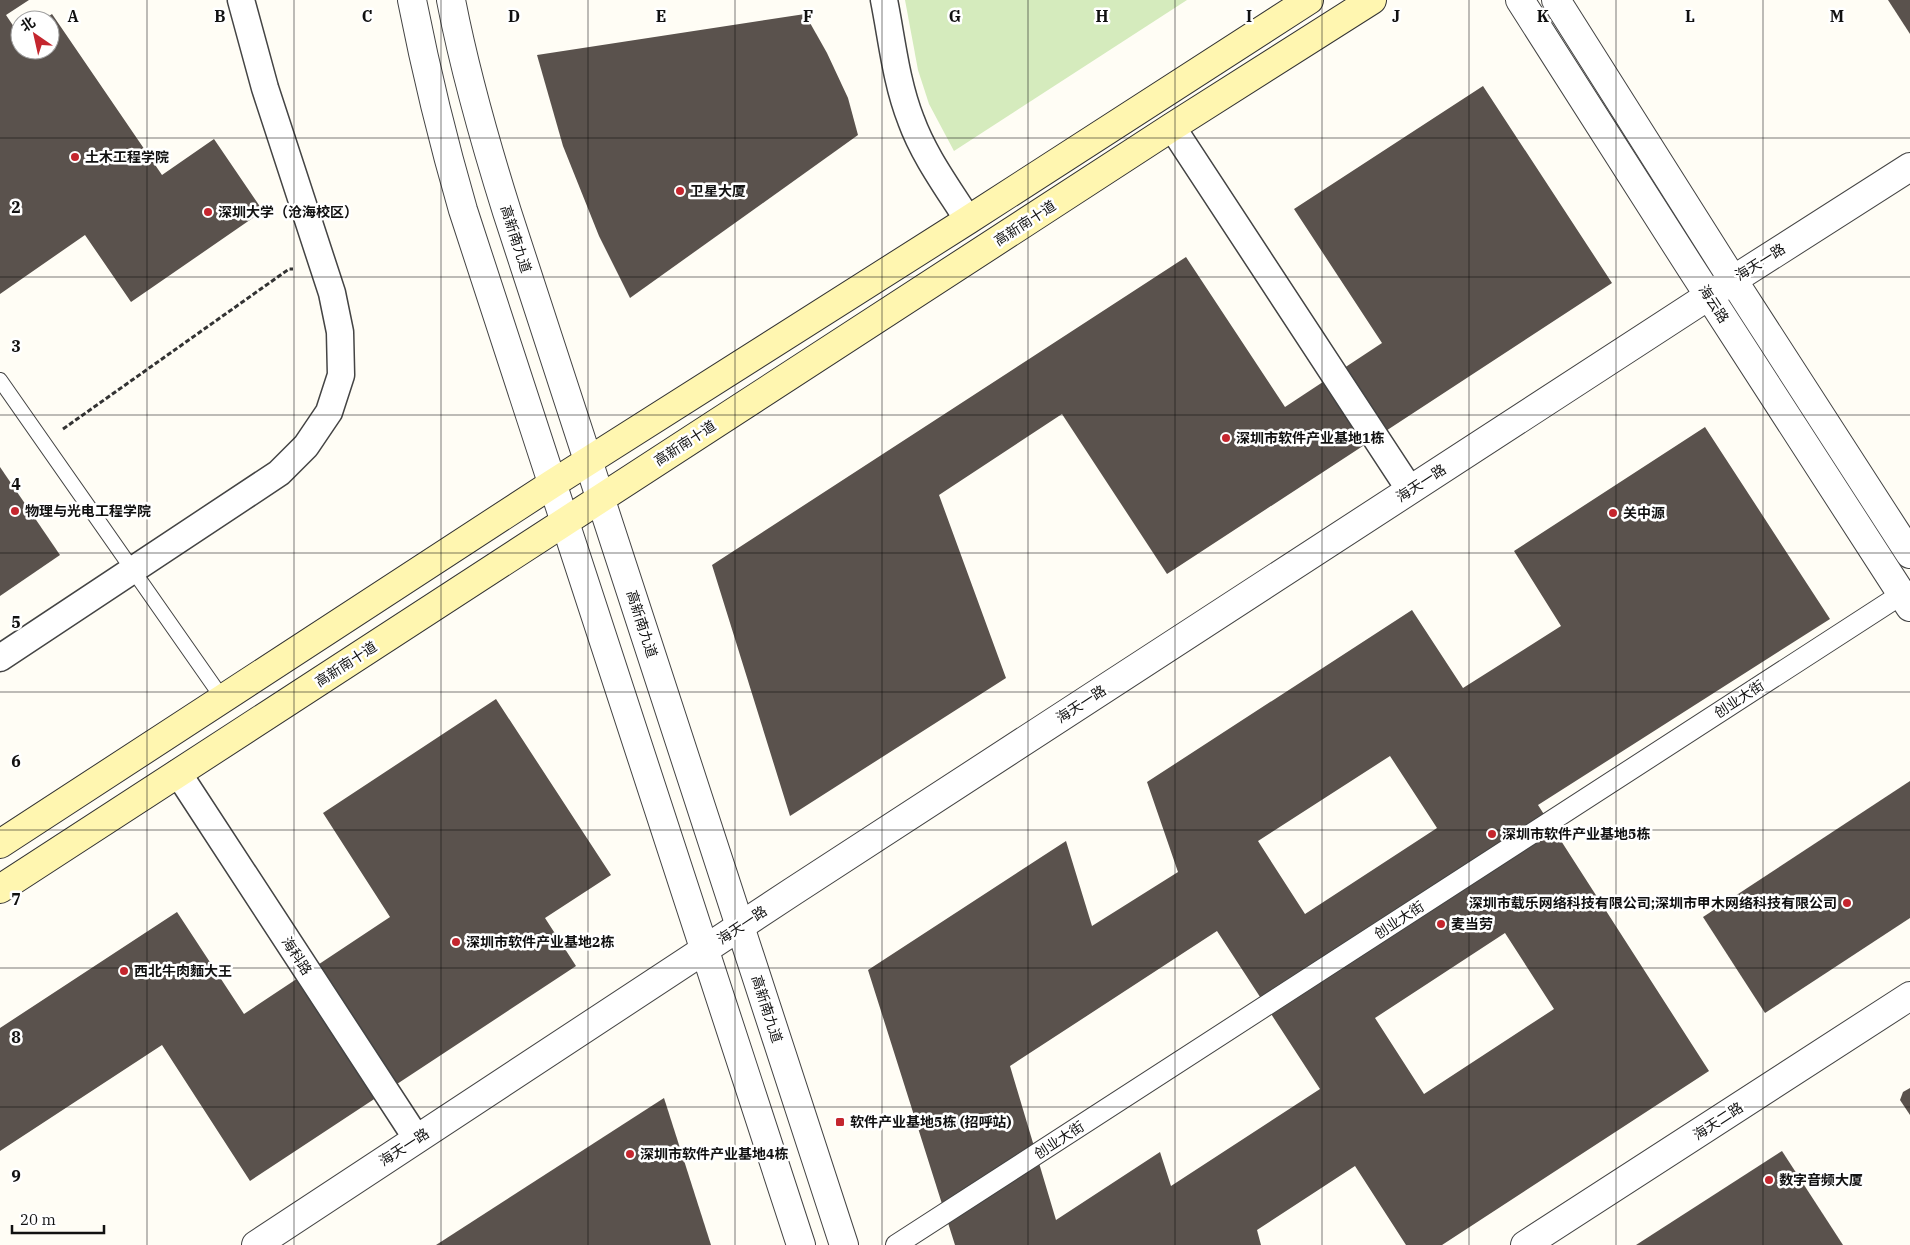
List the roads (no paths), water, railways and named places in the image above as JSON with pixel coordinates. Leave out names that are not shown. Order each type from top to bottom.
[{"type":"main road","points":[[0,844],[552,484],[968,220],[1309,0]]},
{"type":"main road","name":"高新南十道","points":[[0,889],[1172,127],[1372,0]]},
{"type":"street","points":[[0,658],[279,473],[306,446],[329,412],[341,375],[340,332],[332,292],[265,88],[241,0]]},
{"type":"street","points":[[412,0],[424,64],[444,146],[564,522],[801,1245]]},
{"type":"street","name":"高新南九道","points":[[451,0],[461,51],[483,135],[844,1245]]},
{"type":"street","points":[[884,0],[904,102],[912,123],[925,150],[968,220]]},
{"type":"street","name":"海云路","points":[[1520,0],[1708,296],[1906,601]]},
{"type":"street","name":"海云路","points":[[1556,0],[1733,280],[1910,554]]},
{"type":"street","points":[[1172,127],[1410,490]]},
{"type":"street","name":"海天一路","points":[[256,1245],[1410,490],[1708,296],[1910,168]]},
{"type":"street","name":"创业大街","points":[[896,1245],[1906,601]]},
{"type":"street","name":"海科路","points":[[178,773],[417,1139]]},
{"type":"street","name":"海天二路","points":[[1525,1245],[1910,996]]},
{"type":"lane","points":[[0,380],[134,569],[223,699]]},
{"type":"place","name":"土木工程学院","points":[[75,157]]},
{"type":"place","name":"卫星大厦","points":[[680,191]]},
{"type":"place","name":"深圳大学（沧海校区）","points":[[208,212]]},
{"type":"place","name":"深圳市软件产业基地1栋","points":[[1226,438]]},
{"type":"place","name":"物理与光电工程学院","points":[[15,511]]},
{"type":"place","name":"关中源","points":[[1613,513]]},
{"type":"place","name":"深圳市软件产业基地5栋","points":[[1492,834]]},
{"type":"place","name":"深圳市载乐网络科技有限公司;深圳市甲木网络科技有限公司","points":[[1847,903]]},
{"type":"place","name":"麦当劳","points":[[1441,924]]},
{"type":"place","name":"深圳市软件产业基地2栋","points":[[456,942]]},
{"type":"place","name":"西北牛肉麵大王","points":[[124,971]]},
{"type":"place","name":"软件产业基地5栋 (招呼站)","points":[[840,1122]]},
{"type":"place","name":"深圳市软件产业基地4栋","points":[[630,1154]]},
{"type":"place","name":"数字音频大厦","points":[[1769,1180]]}]
